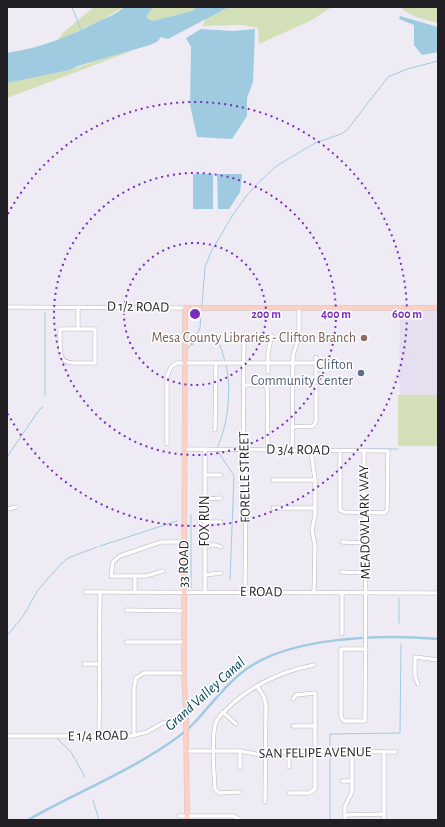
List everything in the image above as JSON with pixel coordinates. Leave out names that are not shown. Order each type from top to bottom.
[{"type":"main road","name":"D 1/2 ROAD","points":[[185,308],[438,308]]},
{"type":"main road","name":"33 ROAD","points":[[185,308],[184,673],[187,818]]},
{"type":"street","name":"D 1/2 ROAD","points":[[7,307],[185,308]]},
{"type":"street","points":[[78,307],[78,329]]},
{"type":"street","points":[[292,451],[292,362],[299,337],[299,308]]},
{"type":"street","points":[[60,329],[78,329],[95,329],[95,363],[66,363],[61,358],[60,329]]},
{"type":"street","name":"FORELLE STREET","points":[[244,336],[243,464],[246,480],[245,592]]},
{"type":"street","points":[[268,372],[269,348],[272,336]]},
{"type":"street","points":[[292,427],[313,426],[316,422],[316,357]]},
{"type":"street","points":[[167,444],[167,374],[175,364],[185,362],[334,363]]},
{"type":"street","points":[[214,430],[216,362]]},
{"type":"street","points":[[244,384],[263,385],[268,387],[268,449]]},
{"type":"street","name":"D 3/4 ROAD","points":[[184,449],[388,451],[387,510],[384,513],[364,512]]},
{"type":"street","name":"FOX RUN","points":[[205,449],[205,592]]},
{"type":"street","points":[[312,451],[315,480],[315,508],[312,530],[315,546],[314,593]]},
{"type":"street","points":[[340,451],[340,510],[344,512],[364,512]]},
{"type":"street","name":"MEADOWLARK WAY","points":[[364,451],[364,512],[366,525],[366,649],[365,721],[344,721],[341,717],[341,649],[366,649]]},
{"type":"street","points":[[205,475],[221,475]]},
{"type":"street","points":[[273,480],[315,480]]},
{"type":"street","points":[[205,499],[221,498]]},
{"type":"street","points":[[7,509],[16,506]]},
{"type":"street","points":[[273,508],[315,508]]},
{"type":"street","points":[[205,522],[221,522]]},
{"type":"street","points":[[163,571],[146,576],[111,576],[113,562],[120,556],[161,542],[185,542]]},
{"type":"street","points":[[342,542],[366,543]]},
{"type":"street","points":[[205,545],[216,545],[221,547]]},
{"type":"street","points":[[342,572],[366,573]]},
{"type":"street","points":[[205,575],[221,573]]},
{"type":"street","points":[[135,576],[135,592]]},
{"type":"street","name":"E ROAD","points":[[85,592],[438,593]]},
{"type":"street","points":[[99,737],[100,592]]},
{"type":"street","points":[[342,593],[342,634]]},
{"type":"street","points":[[126,610],[184,611]]},
{"type":"street","points":[[126,642],[184,642]]},
{"type":"street","points":[[418,684],[415,676],[415,657],[438,660]]},
{"type":"street","points":[[84,664],[99,664]]},
{"type":"street","points":[[240,792],[219,793],[214,790],[214,729],[219,718],[223,712],[257,686],[282,672],[314,665]]},
{"type":"street","points":[[134,736],[134,686],[136,678],[144,673],[184,673]]},
{"type":"street","points":[[257,686],[264,697],[266,706],[264,756],[265,802]]},
{"type":"street","points":[[289,793],[309,793],[314,791],[315,693],[296,696],[293,699]]},
{"type":"street","points":[[223,712],[236,724]]},
{"type":"street","name":"E 1/4 ROAD","points":[[7,736],[134,736],[164,723],[186,722]]},
{"type":"street","points":[[293,726],[315,726]]},
{"type":"street","name":"SAN FELIPE AVENUE","points":[[186,751],[240,751],[264,756],[289,751],[396,752]]},
{"type":"street","points":[[240,751],[240,768]]},
{"type":"street","points":[[289,751],[289,766]]},
{"type":"street","points":[[345,820],[345,806],[352,792],[352,752]]},
{"type":"street","points":[[384,752],[384,820]]},
{"type":"street","points":[[342,781],[352,781]]},
{"type":"street","points":[[345,815],[384,814]]},
{"type":"street","points":[[180,816],[187,818],[234,816],[240,820]]},
{"type":"shaded area","points":[[400,311],[438,311],[438,395],[400,395],[400,385],[402,384],[399,383]]},
{"type":"green space","points":[[94,7],[124,7],[105,18],[57,41],[64,32]]},
{"type":"green space","points":[[153,7],[197,7],[192,11],[153,21],[148,19],[146,16]]},
{"type":"green space","points":[[229,7],[332,7],[310,21],[259,44],[258,28],[242,25],[202,26],[206,19]]},
{"type":"green space","points":[[402,7],[438,7],[438,23],[416,17],[403,10]]},
{"type":"green space","points":[[137,49],[7,98],[7,83],[70,70]]},
{"type":"green space","points":[[398,395],[438,395],[438,446],[398,446]]},
{"type":"water","points":[[124,7],[153,7],[146,16],[148,19],[153,21],[192,11],[197,7],[229,7],[168,39],[161,37],[157,42],[150,45],[78,66],[70,70],[7,83],[7,53],[42,45],[64,37],[111,16]]},
{"type":"water","points":[[400,16],[438,27],[438,52],[422,55],[414,45],[414,25],[399,19]]},
{"type":"water","points":[[201,29],[233,31],[255,29],[253,82],[247,98],[247,116],[232,139],[197,137],[190,105],[191,47],[186,38]]},
{"type":"water","points":[[193,174],[213,174],[213,209],[193,209]]},
{"type":"water","points":[[217,174],[242,174],[240,192],[229,209],[218,209]]},
{"type":"waterway","points":[[72,7],[81,30]]},
{"type":"waterway","points":[[202,306],[205,267],[211,252],[232,216],[247,195],[261,180],[278,165],[315,143],[341,134],[347,130],[388,77],[407,69],[438,61]]},
{"type":"waterway","points":[[45,312],[45,396]]},
{"type":"waterway","points":[[201,314],[200,328],[194,339],[207,342],[217,342],[220,345],[225,362]]},
{"type":"waterway","points":[[192,344],[194,339]]},
{"type":"waterway","points":[[187,349],[192,344]]},
{"type":"waterway","points":[[217,448],[224,429],[228,407],[229,385],[226,365]]},
{"type":"waterway","points":[[7,457],[39,410],[43,407]]},
{"type":"waterway","points":[[368,449],[398,449]]},
{"type":"waterway","points":[[218,451],[234,476],[230,579]]},
{"type":"waterway","points":[[191,515],[191,588]]},
{"type":"waterway","points":[[100,546],[177,521]]},
{"type":"waterway","points":[[7,636],[23,616],[38,590],[61,564],[68,558],[97,547]]},
{"type":"waterway","points":[[399,598],[399,623]]},
{"type":"waterway","name":"Grand Valley Canal","points":[[28,820],[123,771],[170,743],[191,726],[234,679],[259,661],[282,652],[307,645],[335,640],[390,637],[438,639]]},
{"type":"waterway","points":[[330,748],[330,734],[400,733],[401,644]]},
{"type":"waterway","points":[[56,737],[71,752],[85,777]]},
{"type":"waterway","points":[[330,754],[330,820]]},
{"type":"waterway","points":[[93,800],[99,820]]},
{"type":"place","name":"Mesa County Libraries - Clifton Branch","points":[[364,338]]},
{"type":"place","name":"Clifton Community Center","points":[[361,373]]}]
